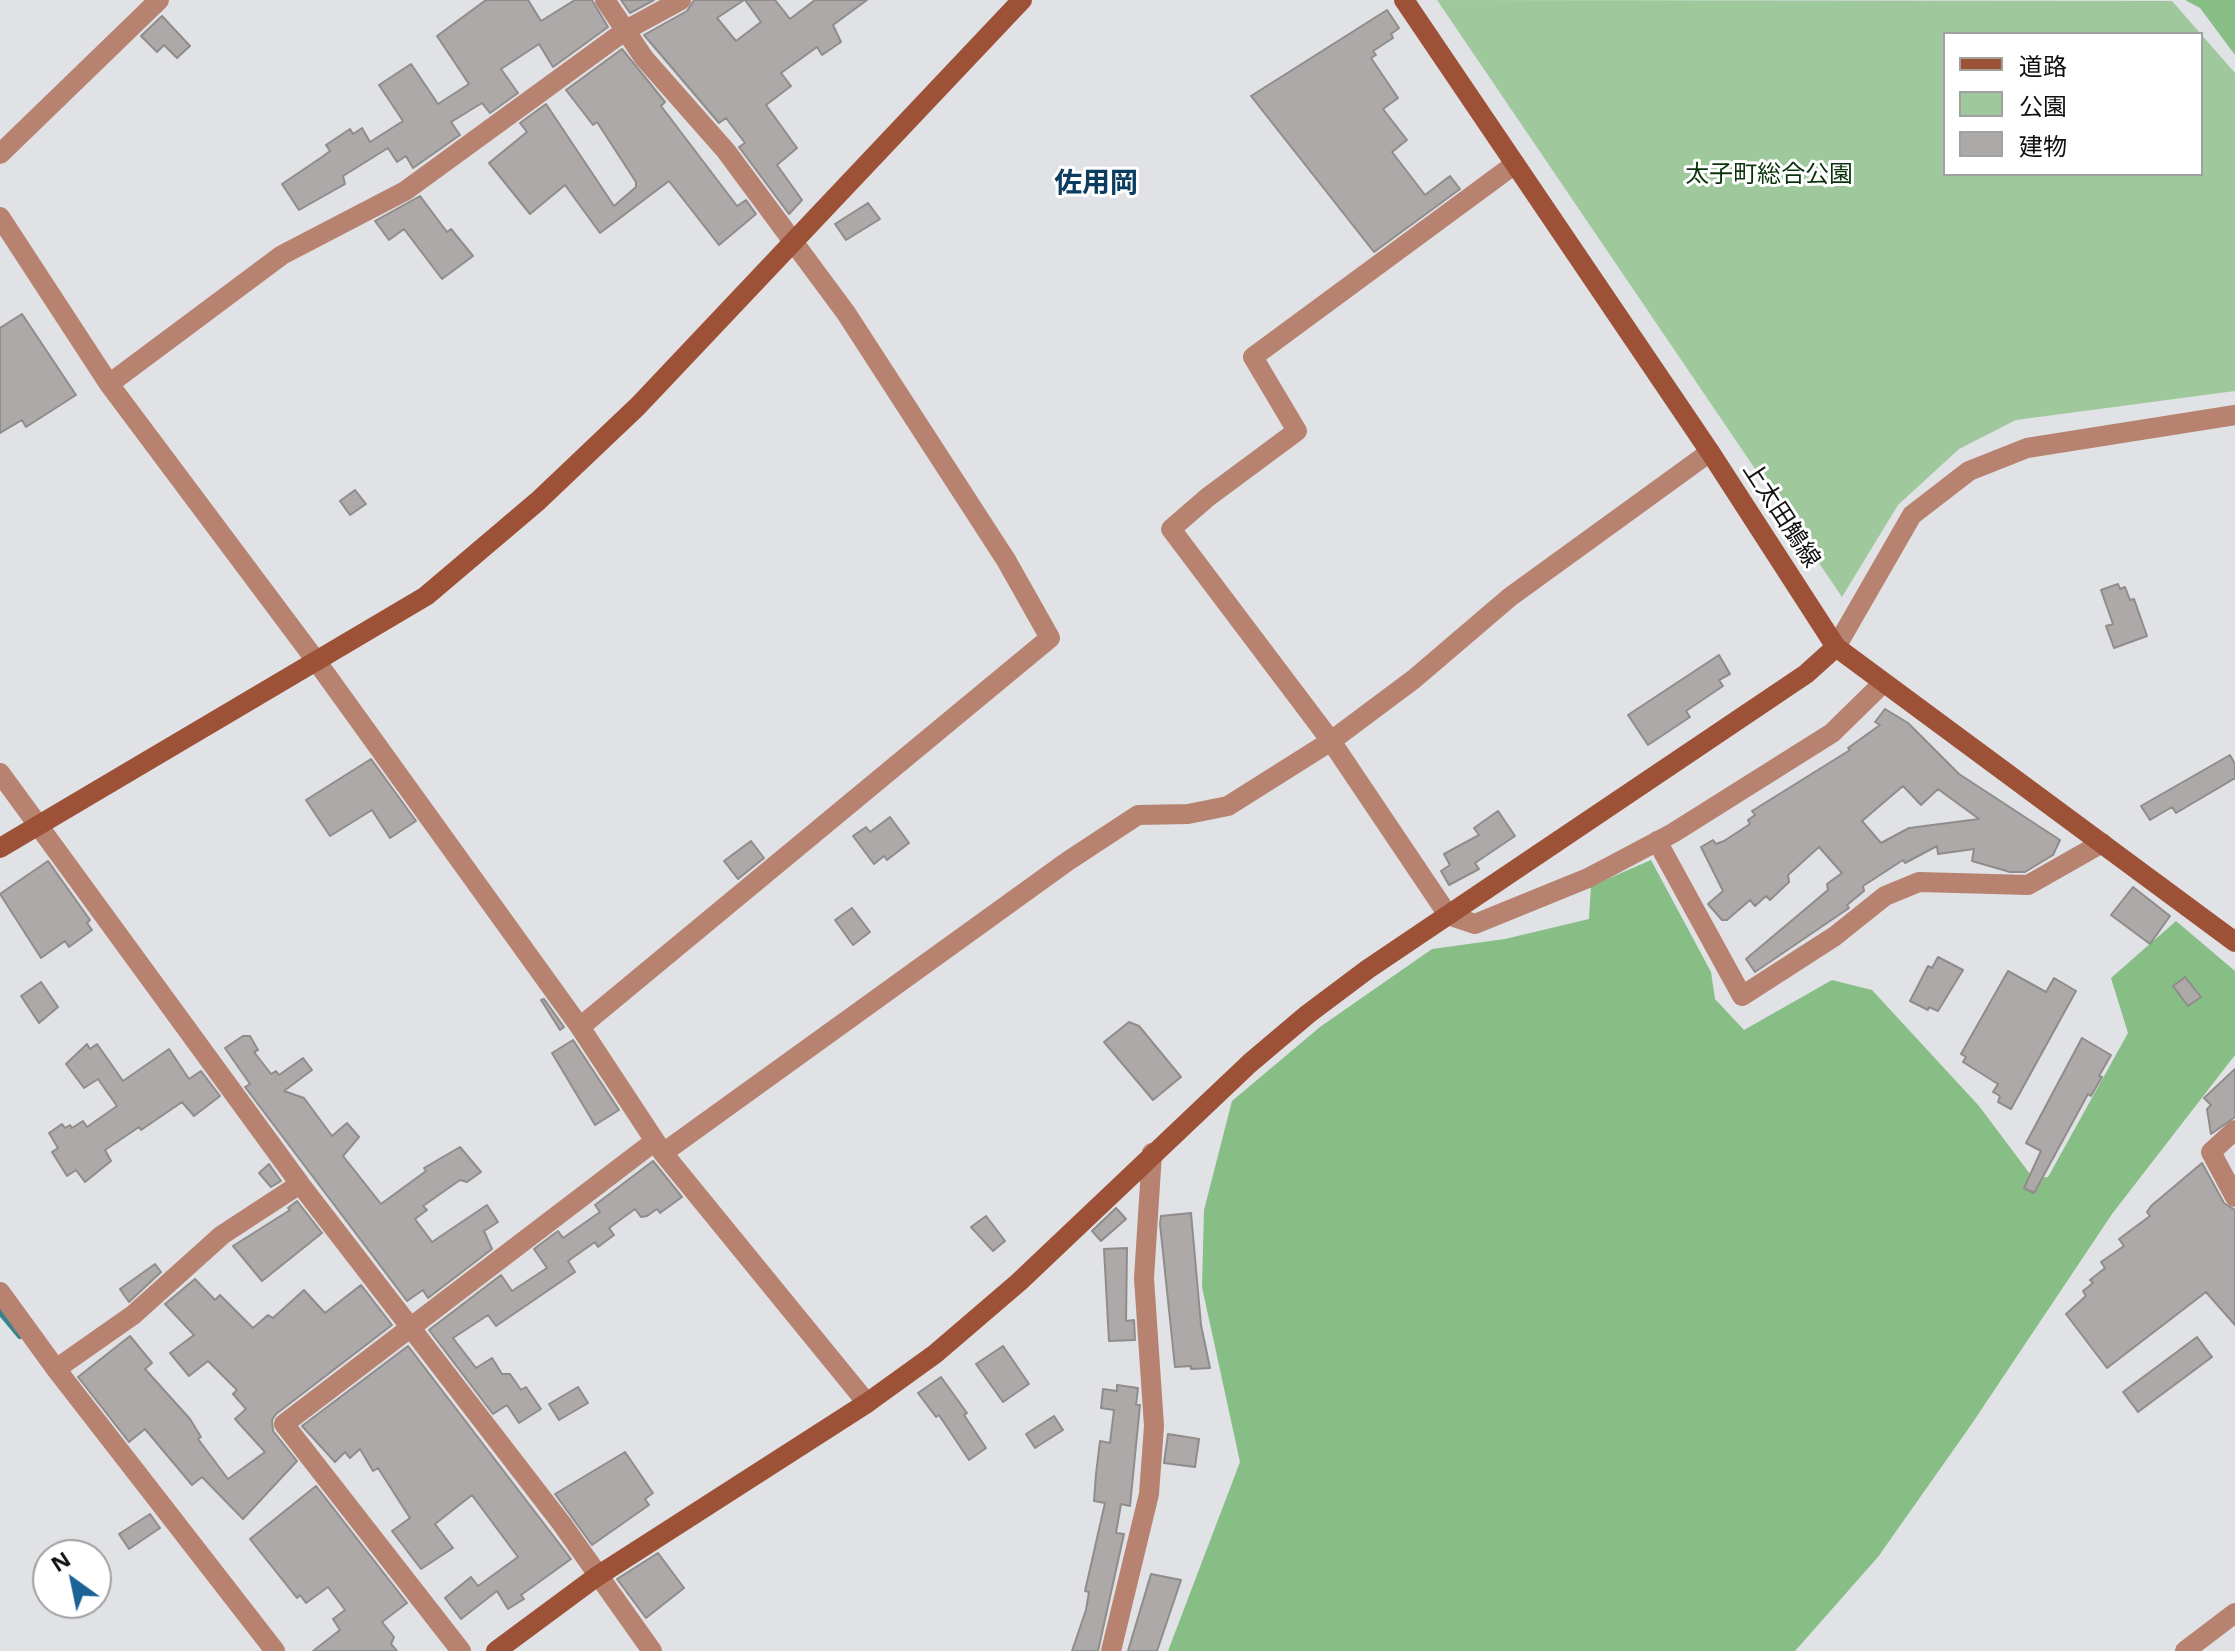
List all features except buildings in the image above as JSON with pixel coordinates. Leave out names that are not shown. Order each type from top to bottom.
[{"type":"street","points":[[0,154],[159,0]]},
{"type":"street","points":[[580,1027],[1050,638],[1006,560],[846,313],[726,151],[644,58],[605,0]]},
{"type":"street","points":[[109,384],[282,255],[405,191],[626,30],[681,0]]},
{"type":"street","points":[[0,848],[426,596],[538,501],[638,406],[792,239],[1022,0]]},
{"type":"street","name":"上太田鵤線","points":[[1404,0],[1710,452],[1836,647],[1882,684],[2235,942]]},
{"type":"street","points":[[1515,164],[1253,357],[1297,431],[1208,497],[1171,529],[1331,741],[1448,915],[1475,924],[1515,911],[1657,841],[1832,733],[1882,684]]},
{"type":"street","points":[[0,217],[109,384],[317,662],[580,1027],[659,1147],[867,1403]]},
{"type":"street","points":[[496,1651],[596,1577],[867,1403],[935,1354],[1019,1282],[1152,1153],[1308,1014],[1448,915],[1806,674],[1836,647],[1912,515],[1969,471],[2027,448],[2235,415]]},
{"type":"street","points":[[461,1651],[284,1424],[408,1329],[659,1147],[1055,869],[1138,815],[1188,814],[1228,806],[1331,741],[1414,679],[1510,597],[1710,452]]},
{"type":"street","points":[[0,773],[36,827],[300,1184],[408,1329],[562,1524],[596,1577],[652,1651]]},
{"type":"street","points":[[1657,841],[1742,996],[1835,936],[1885,896],[1907,886],[1919,882],[2028,885],[2102,843]]},
{"type":"street","points":[[2235,1130],[2211,1152],[2235,1197]]},
{"type":"street","points":[[1111,1651],[1149,1494],[1154,1426],[1144,1278],[1152,1153]]},
{"type":"street","points":[[56,1369],[133,1315],[222,1235],[300,1184]]},
{"type":"street","points":[[0,1292],[275,1651]]},
{"type":"street","points":[[2185,1651],[2235,1613]]},
{"type":"green space","name":"太子町総合公園","points":[[1437,0],[2172,1],[2199,32],[1943,32],[1943,176],[2203,176],[2203,36],[2235,73],[2235,391],[2016,420],[1959,449],[1898,505],[1842,597]]},
{"type":"green space","points":[[2185,0],[2235,0],[2235,55],[2200,8]]},
{"type":"green space","points":[[1651,860],[1711,972],[1715,999],[1744,1030],[1832,980],[1872,990],[1979,1106],[2033,1178],[2048,1177],[2128,1033],[2111,978],[2176,921],[2235,971],[2235,1055],[2112,1214],[1971,1425],[1878,1557],[1795,1651],[1168,1651],[1240,1462],[1202,1287],[1204,1210],[1232,1101],[1320,1027],[1432,949],[1505,939],[1589,919],[1591,886]]},
{"type":"waterway","points":[[0,1312],[20,1336]]},
{"type":"district","name":"佐用岡","points":[[1096,184]]}]
